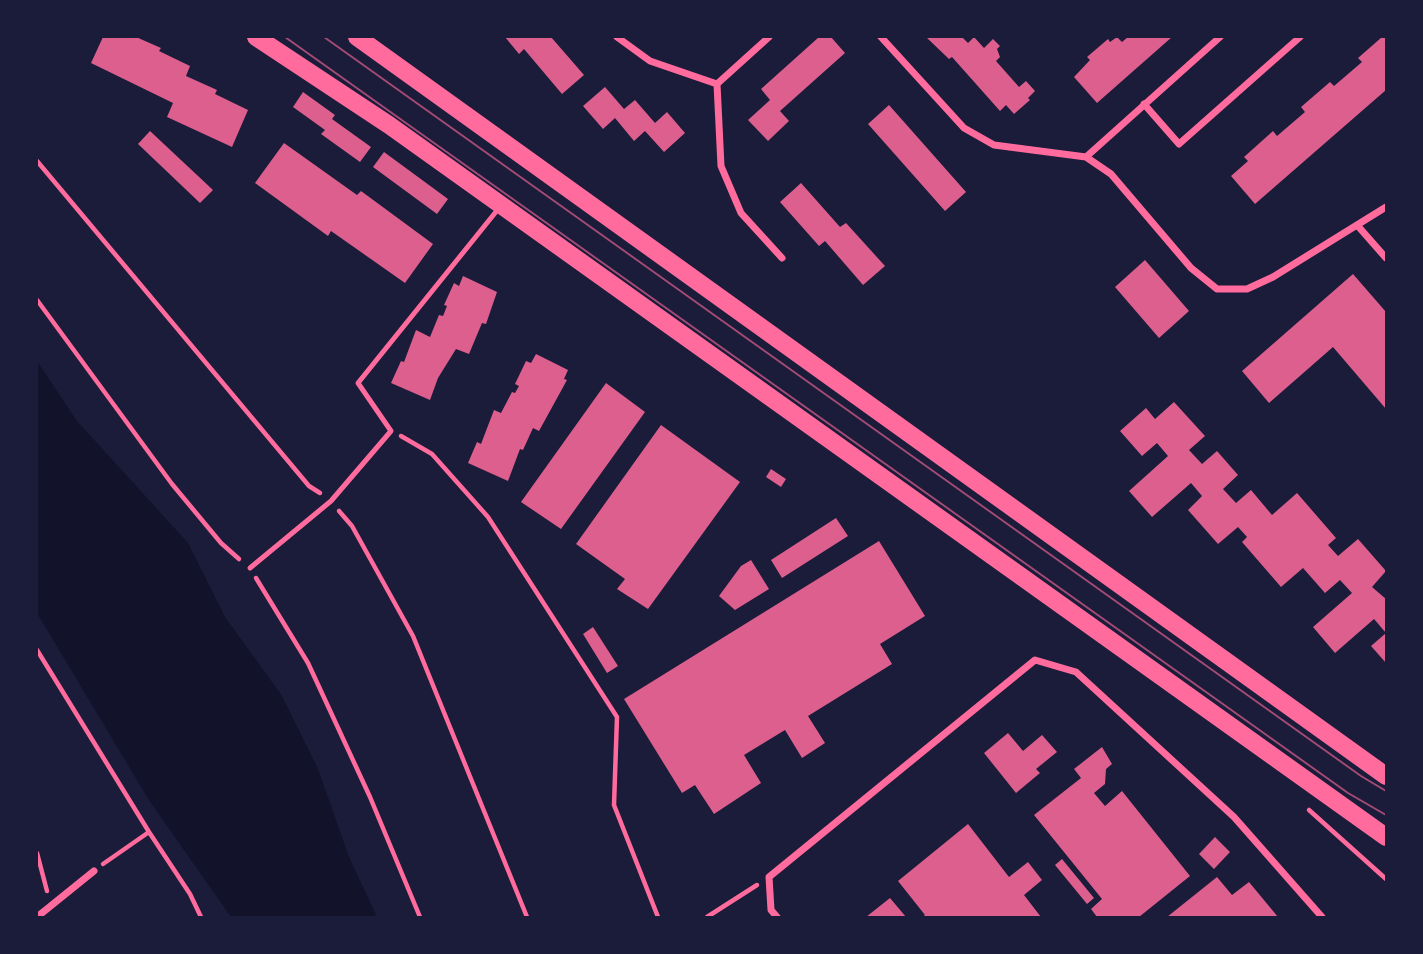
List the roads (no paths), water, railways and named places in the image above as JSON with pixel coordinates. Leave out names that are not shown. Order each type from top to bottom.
[{"type":"main road","points":[[256,37],[501,205],[1386,837]]},
{"type":"main road","points":[[357,37],[1386,776]]},
{"type":"street","points":[[617,37],[650,61],[717,84]]},
{"type":"street","points":[[717,84],[768,37]]},
{"type":"street","points":[[881,37],[964,128],[994,145],[1086,157],[1111,174],[1191,268],[1217,289],[1247,289],[1273,277],[1386,207]]},
{"type":"street","points":[[1086,157],[1220,37]]},
{"type":"street","points":[[1144,104],[1179,144],[1300,37]]},
{"type":"street","points":[[717,84],[721,166],[741,213],[782,258]]},
{"type":"street","points":[[1357,225],[1386,258]]},
{"type":"street","points":[[777,917],[771,910],[769,877],[1035,660],[1076,671],[1234,817],[1322,917]]},
{"type":"street","points":[[37,917],[93,871]]},
{"type":"lane","points":[[250,568],[331,501],[391,430],[358,383],[501,205]]},
{"type":"tram line","points":[[285,37],[1348,793],[1386,815]]},
{"type":"tram line","points":[[324,37],[1361,776],[1386,791]]}]
